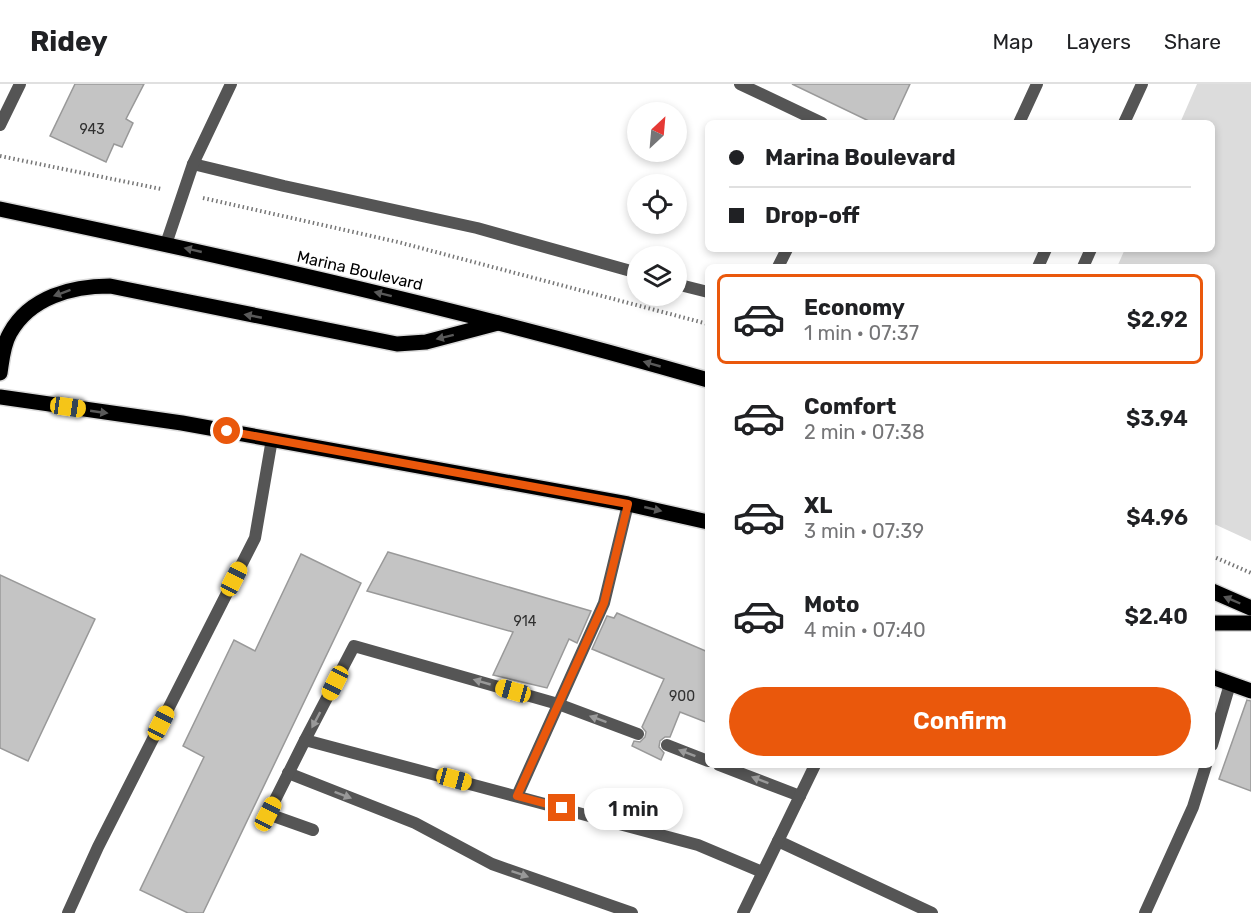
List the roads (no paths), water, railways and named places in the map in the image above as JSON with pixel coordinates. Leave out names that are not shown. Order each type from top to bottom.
[{"type":"main road","name":"Marina Boulevard","points":[[0,209],[166,244],[501,322],[705,379]]},
{"type":"main road","points":[[0,373],[9,334],[17,321],[30,309],[54,296],[91,286],[110,286],[397,344],[426,342],[501,322]]},
{"type":"main road","points":[[0,397],[182,423],[628,504],[705,521]]},
{"type":"main road","points":[[1215,592],[1251,608]]},
{"type":"main road","points":[[1215,623],[1251,623]]},
{"type":"main road","points":[[1215,678],[1251,691]]},
{"type":"street","points":[[0,125],[21,84]]},
{"type":"street","points":[[166,244],[193,164],[231,84]]},
{"type":"street","points":[[740,84],[816,120]]},
{"type":"street","points":[[1020,120],[1037,84]]},
{"type":"street","points":[[1125,120],[1142,84]]},
{"type":"street","points":[[193,164],[477,228],[627,270]]},
{"type":"street","points":[[687,287],[705,291]]},
{"type":"street","points":[[68,913],[103,837],[255,538],[272,440]]},
{"type":"street","points":[[517,796],[604,603],[628,504]]},
{"type":"street","points":[[313,830],[268,814],[354,646],[558,704],[638,734]]},
{"type":"street","points":[[1215,735],[1230,684]]},
{"type":"street","points":[[305,740],[698,845],[762,872]]},
{"type":"street","points":[[667,745],[705,760]]},
{"type":"street","points":[[727,768],[800,796]]},
{"type":"street","points":[[743,913],[814,768]]},
{"type":"street","points":[[1145,913],[1194,807],[1205,768]]},
{"type":"street","points":[[288,773],[415,823],[492,864],[632,913]]},
{"type":"street","points":[[778,841],[932,913]]}]
